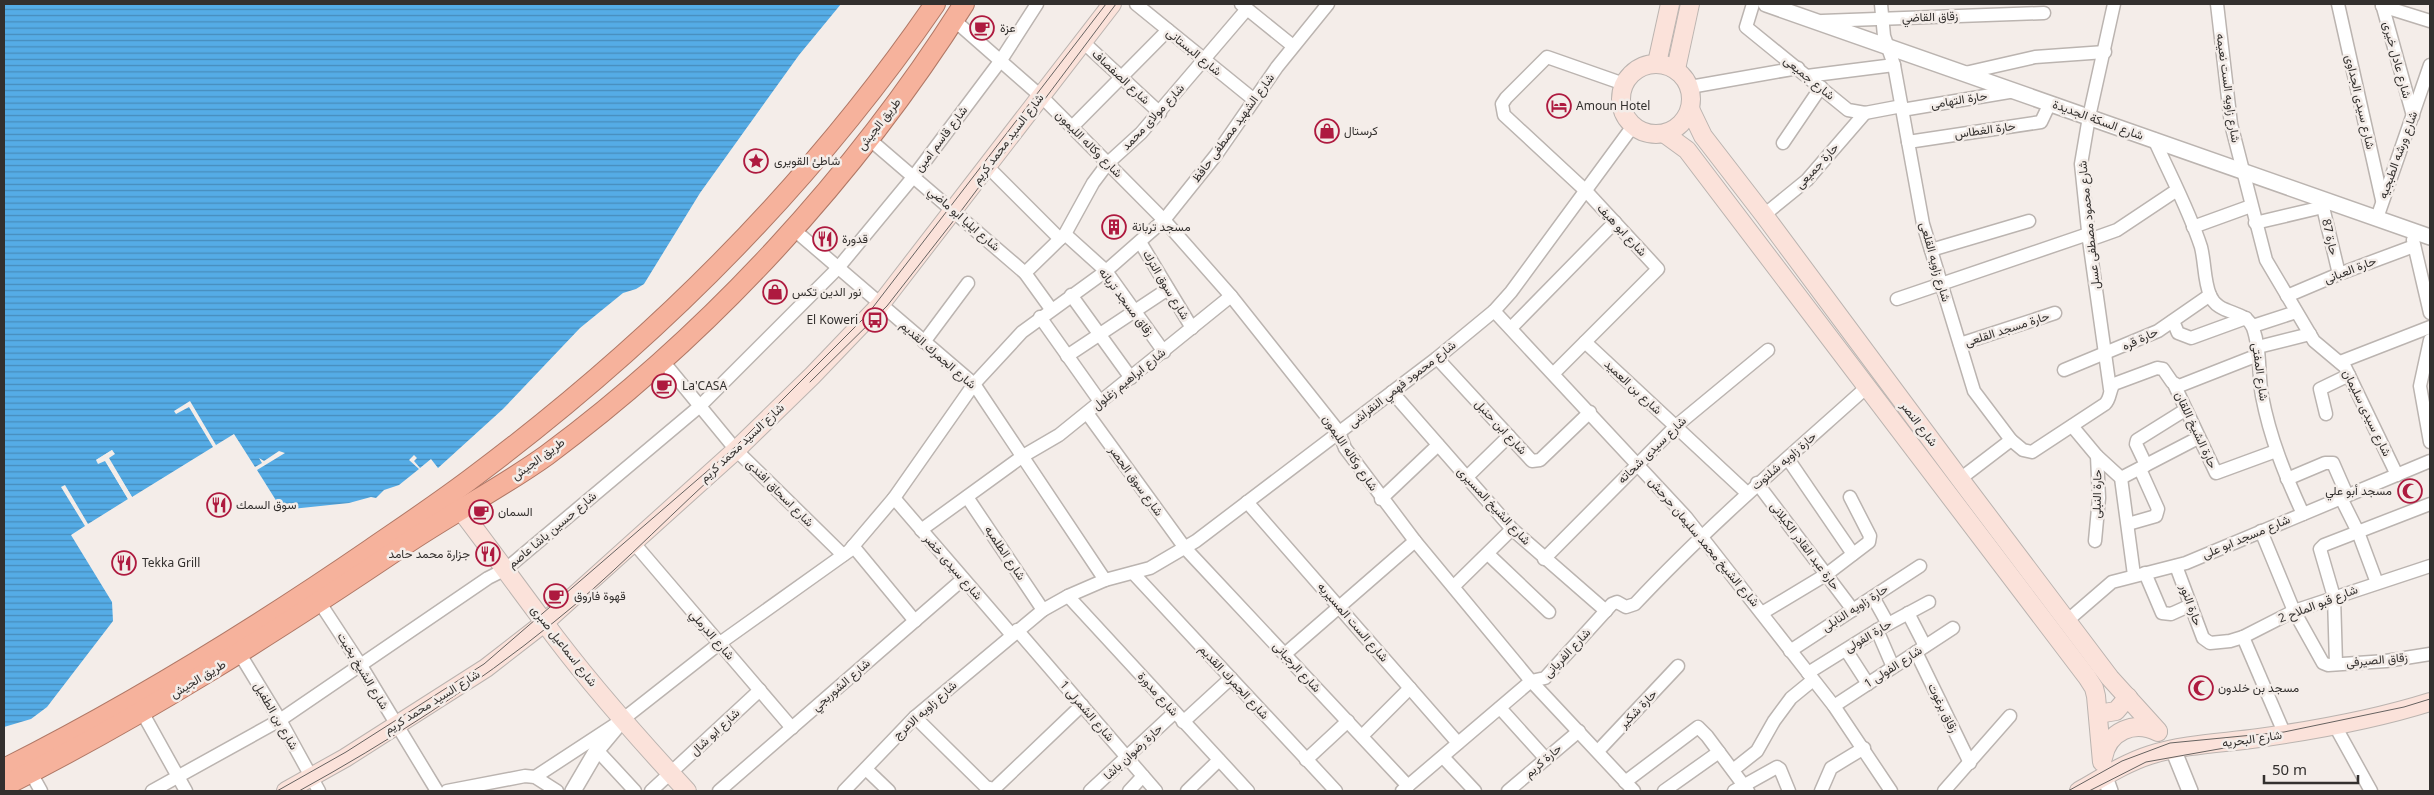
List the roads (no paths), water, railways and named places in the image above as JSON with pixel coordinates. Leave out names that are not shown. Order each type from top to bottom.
[{"type":"highway","name":"طريق الجيش","points":[[4,769],[133,699],[320,602],[455,502],[596,380],[682,301],[769,212],[821,154],[876,86],[935,4]]},
{"type":"highway","name":"طريق الجيش","points":[[4,786],[142,712],[236,647],[305,595],[455,502],[546,455],[662,360],[736,290],[792,228],[868,138],[930,55],[959,12]]},
{"type":"highway","points":[[909,41],[930,55]]},
{"type":"highway","points":[[876,86],[896,102]]},
{"type":"main road","name":"شارع السيد محمد كريم","points":[[286,791],[315,785],[396,725],[486,668],[544,623],[736,450],[812,376],[880,305],[1112,4]]},
{"type":"main road","points":[[1657,63],[1670,4]]},
{"type":"main road","points":[[1676,69],[1690,4]]},
{"type":"main road","points":[[1657,63],[1676,69],[1690,88],[1692,98],[1690,109],[1681,125],[1665,134],[1648,134],[1633,126],[1626,118],[1622,107],[1621,95],[1624,84],[1638,69],[1657,63]]},
{"type":"main road","name":"شارع النصر","points":[[1690,109],[1703,136],[2110,678],[2163,735],[2173,749]]},
{"type":"main road","name":"شارع النصر","points":[[1665,134],[1687,150],[2087,677],[2094,688],[2107,780]]},
{"type":"main road","name":"شارع اسماعيل صبرى","points":[[455,502],[544,623],[622,720],[687,791]]},
{"type":"main road","points":[[2098,714],[2116,711],[2128,697]]},
{"type":"main road","name":"شارع البحريه","points":[[2079,791],[2107,780],[2144,757],[2173,749],[2285,734],[2401,711],[2430,702]]},
{"type":"main road","points":[[2107,780],[2106,746],[2116,734],[2137,726],[2158,731]]},
{"type":"street","name":"شارع قاسم امين","points":[[838,268],[914,176],[1001,60],[1037,4]]},
{"type":"street","name":"شارع البستانى","points":[[1136,4],[1253,99]]},
{"type":"street","name":"شارع الشهيد مصطفى حافظ","points":[[535,777],[622,720],[720,643],[853,546],[894,498],[974,384],[1022,332],[1051,309],[1106,271],[1164,220],[1216,155],[1253,99],[1293,46],[1328,4]]},
{"type":"street","name":"شارع جميعى","points":[[1753,4],[1746,27],[1848,110],[1865,113]]},
{"type":"street","name":"شارع السكة الجديدة","points":[[1766,4],[2154,139],[2322,203],[2377,218],[2430,237]]},
{"type":"street","name":"شارع زاويه القلعى","points":[[1881,4],[1884,36],[1894,65],[1923,224],[1974,391],[2011,440],[2026,452],[2032,452],[2072,426]]},
{"type":"street","name":"شارع محمود مصطفى عسل","points":[[2110,389],[2088,237],[2081,172],[2089,117],[2105,52],[2114,4]]},
{"type":"street","name":"شارع زاويه الست نعيمه","points":[[2217,4],[2231,124],[2242,171]]},
{"type":"street","name":"شارع سيدى الجداوى","points":[[2338,4],[2382,200]]},
{"type":"street","points":[[2382,5],[2430,21]]},
{"type":"street","name":"شارع عادل خيرى","points":[[2382,5],[2412,116]]},
{"type":"street","points":[[1244,6],[1293,46]]},
{"type":"street","name":"شارع مولاى محمد","points":[[1025,273],[1062,236],[1093,183],[1108,163],[1160,113],[1204,60],[1244,6]]},
{"type":"street","name":"زقاق القاضي","points":[[1817,22],[1882,19],[1960,10],[2044,12]]},
{"type":"street","name":"شارع وكاله الليمون","points":[[959,12],[1001,60],[1072,127],[1164,220],[1231,296],[1339,432],[1345,448],[1415,542],[1454,586],[1532,681],[1598,751],[1628,787]]},
{"type":"street","points":[[1072,127],[1168,30]]},
{"type":"street","name":"شارع الصفصاف","points":[[1082,41],[1160,113]]},
{"type":"street","points":[[1965,73],[2035,57],[2105,52]]},
{"type":"street","name":"شارع ابو هيف","points":[[1585,342],[1658,269],[1586,191],[1504,116],[1501,108],[1506,98],[1547,57],[1624,84]]},
{"type":"street","points":[[1690,88],[1802,72],[1894,65]]},
{"type":"street","name":"شارع ورشه الطبجيه","points":[[2377,218],[2430,65]]},
{"type":"street","points":[[1783,143],[1821,87]]},
{"type":"street","name":"حارة التهامى","points":[[1902,108],[2015,91]]},
{"type":"street","name":"حارة الغطاس","points":[[1908,142],[2041,122],[2050,102]]},
{"type":"street","points":[[1865,113],[1902,108]]},
{"type":"street","name":"حارة جميعى","points":[[1764,215],[1807,180],[1865,113]]},
{"type":"street","name":"شارع محمود فهمي النقراشى","points":[[1015,632],[1043,610],[1068,596],[1106,580],[1150,568],[1185,548],[1437,358],[1494,311],[1511,292],[1633,126]]},
{"type":"street","name":"شارع ايليا ابو ماضي","points":[[868,138],[1025,273],[1051,309]]},
{"type":"street","points":[[2154,139],[2201,247],[2210,295],[2214,303],[2223,310],[2249,322]]},
{"type":"street","name":"زقاق مسجد تربانه","points":[[988,167],[1062,236],[1106,271],[1164,352]]},
{"type":"street","name":"شارع سيدى سليمان","points":[[2242,171],[2266,260],[2310,334],[2324,350],[2340,362],[2349,375],[2397,475]]},
{"type":"street","points":[[1897,299],[2088,237],[2116,230],[2177,190]]},
{"type":"street","points":[[2255,223],[2322,203]]},
{"type":"street","name":"حارة 87","points":[[2322,203],[2339,274]]},
{"type":"street","points":[[2193,227],[2251,206]]},
{"type":"street","points":[[1931,250],[2028,221]]},
{"type":"street","points":[[1511,328],[1615,222]]},
{"type":"street","name":"شارع الجمرك القديم","points":[[792,228],[974,384],[1106,580]]},
{"type":"street","points":[[2411,230],[2430,313]]},
{"type":"street","name":"شارع سوق الترك","points":[[1140,242],[1192,328]]},
{"type":"street","name":"حارة العبانى","points":[[2287,296],[2414,246]]},
{"type":"street","name":"شارع حسين باشا عاصم","points":[[152,791],[280,720],[360,664],[506,569],[700,406],[838,268]]},
{"type":"street","points":[[924,342],[968,283]]},
{"type":"street","points":[[1067,356],[1100,336],[1168,289]]},
{"type":"street","points":[[1071,295],[1131,378]]},
{"type":"street","name":"حارة قره","points":[[2064,370],[2158,331],[2210,295]]},
{"type":"street","name":"شارع ابراهيم زغلول","points":[[921,530],[1023,456],[1059,435],[1101,403],[1231,296]]},
{"type":"street","name":"شارع الشيخ محمد سليمان حرحش","points":[[1494,311],[1637,463],[1702,537],[1834,706],[1864,748],[1891,791]]},
{"type":"street","points":[[2173,321],[2178,333],[2191,338],[2249,322],[2296,312]]},
{"type":"street","name":"حارة مسجد القلعى","points":[[1960,344],[2055,313]]},
{"type":"street","points":[[1040,317],[1101,403]]},
{"type":"street","name":"شارع المفتى","points":[[2249,322],[2258,351],[2262,396],[2276,451],[2303,514]]},
{"type":"street","points":[[2340,362],[2430,327]]},
{"type":"street","points":[[2072,426],[2108,401],[2110,389],[2114,384],[2157,368],[2165,371],[2174,384],[2181,385],[2258,351],[2310,334]]},
{"type":"street","points":[[2430,340],[2420,386],[2430,442]]},
{"type":"street","points":[[1554,373],[1585,342]]},
{"type":"street","name":"شارع بن العميد","points":[[1585,342],[1747,493]]},
{"type":"street","name":"شارع سيدى شحاته","points":[[1544,559],[1637,463],[1676,426],[1768,350]]},
{"type":"street","name":"شارع ابن حنبل","points":[[1437,358],[1532,461],[1537,461],[1590,412]]},
{"type":"street","name":"شارع اسحاق افندى","points":[[662,360],[736,450],[843,555]]},
{"type":"street","points":[[2326,414],[2320,389],[2349,375]]},
{"type":"street","name":"حارة الشيخ اللقان","points":[[2174,384],[2216,473],[2276,451]]},
{"type":"street","name":"حارة زاويه شلتوت","points":[[1702,537],[1757,483],[1788,459],[1868,386]]},
{"type":"street","name":"شارع الشيخ المسيرى","points":[[1392,392],[1512,529],[1544,559],[1606,611]]},
{"type":"street","points":[[2128,524],[2156,516],[2158,512],[2136,444],[2137,440],[2185,410]]},
{"type":"street","name":"شارع سوق الحصر","points":[[1087,413],[1185,548]]},
{"type":"street","name":"حارة النبلى","points":[[2072,426],[2097,456],[2099,498],[2095,542]]},
{"type":"street","points":[[1467,477],[1509,436]]},
{"type":"street","points":[[2122,478],[2198,438]]},
{"type":"street","points":[[1960,479],[2011,440]]},
{"type":"street","points":[[1382,499],[1438,445]]},
{"type":"street","points":[[2097,456],[2122,478],[2128,524],[2140,574],[2162,613],[2170,614],[2190,604]]},
{"type":"street","points":[[1788,459],[1853,554]]},
{"type":"street","name":"شارع مسجد ابو على","points":[[2068,620],[2112,582],[2176,566],[2430,461]]},
{"type":"street","points":[[2287,478],[2325,463],[2333,463],[2376,583]]},
{"type":"street","name":"حارة عبد القادر الكيلانى","points":[[1757,483],[1853,610]]},
{"type":"street","name":"شارع الطلمبه","points":[[967,496],[1043,610]]},
{"type":"street","points":[[1762,613],[1826,574],[1871,539],[1850,497]]},
{"type":"street","name":"شارع سيدى خضر","points":[[894,498],[963,579],[1015,632]]},
{"type":"street","name":"شارع الست المسيريه","points":[[1247,502],[1458,743]]},
{"type":"street","points":[[2329,664],[2334,597],[2320,549],[2324,545],[2430,504]]},
{"type":"street","points":[[1454,586],[1512,529]]},
{"type":"street","points":[[2261,531],[2294,610],[2329,664]]},
{"type":"street","points":[[1606,611],[1614,602],[1626,607],[1635,604],[1702,537]]},
{"type":"street","name":"شارع الدرملي","points":[[633,542],[792,728]]},
{"type":"street","points":[[1285,654],[1415,542]]},
{"type":"street","points":[[853,546],[915,621]]},
{"type":"street","name":"شارع الرجبانى","points":[[1185,548],[1362,736],[1405,789]]},
{"type":"street","points":[[1488,554],[1549,612]]},
{"type":"street","name":"حارة زاويه النابلى","points":[[1790,651],[1920,566]]},
{"type":"street","name":"حارة النور","points":[[2176,566],[2203,638],[2207,642]]},
{"type":"street","name":"شارع قبو الملاح 2","points":[[2207,642],[2230,641],[2243,637],[2294,610],[2430,566]]},
{"type":"street","name":"شارع الجمرك القديم","points":[[1133,573],[1332,790]]},
{"type":"street","name":"شارع الشوربجي","points":[[719,791],[963,579]]},
{"type":"street","name":"شارع مدورة","points":[[1068,596],[1248,791]]},
{"type":"street","points":[[1873,597],[1894,667]]},
{"type":"street","name":"شارع الشيخ بخيت","points":[[320,602],[437,791]]},
{"type":"street","name":"حارة الفولى","points":[[1734,770],[1757,751],[1774,721],[1791,698],[1811,677],[1846,650],[1882,627],[1929,602]]},
{"type":"street","name":"شارع الفريانى","points":[[1405,789],[1532,681],[1542,680],[1547,676],[1606,611]]},
{"type":"street","name":"زقاق برغوت","points":[[1908,613],[1920,649],[1970,763]]},
{"type":"street","name":"شارع الفولى 1","points":[[1834,706],[1953,628]]},
{"type":"street","name":"شارع الشمرلى 1","points":[[1015,632],[1082,705],[1156,791]]},
{"type":"street","name":"شارع زاويه الاعرج","points":[[844,791],[915,717],[1015,632]]},
{"type":"street","points":[[2243,637],[2285,734]]},
{"type":"street","name":"شارع بن الطفيل","points":[[236,647],[280,720],[315,785]]},
{"type":"street","points":[[1846,650],[1868,684]]},
{"type":"street","name":"زقاق الصيرفى","points":[[2329,664],[2386,661],[2430,654]]},
{"type":"street","name":"حارة شكير","points":[[1598,751],[1678,666]]},
{"type":"street","name":"حارة رضوان باشا","points":[[1090,791],[1127,757],[1231,678]]},
{"type":"street","points":[[1362,736],[1410,688]]},
{"type":"street","name":"شارع ابو شال","points":[[651,791],[760,690]]},
{"type":"street","points":[[915,717],[986,787],[994,789],[1082,705]]},
{"type":"street","points":[[1500,708],[1546,758]]},
{"type":"street","points":[[142,712],[186,791]]},
{"type":"street","points":[[1944,791],[2010,716]]},
{"type":"street","points":[[573,791],[596,750],[622,720]]},
{"type":"street","points":[[1306,760],[1348,721]]},
{"type":"street","points":[[2334,724],[2370,791]]},
{"type":"street","points":[[1628,787],[1696,727],[1702,729],[1734,770],[1742,789],[1778,767],[1789,791]]},
{"type":"street","name":"حارة كريم","points":[[1508,791],[1524,786],[1546,758],[1579,731]]},
{"type":"street","points":[[1821,791],[1831,768],[1864,748]]},
{"type":"street","points":[[2173,749],[2190,791]]},
{"type":"street","points":[[596,750],[636,791]]},
{"type":"street","points":[[1664,791],[1720,752]]},
{"type":"street","points":[[1443,757],[1475,791]]},
{"type":"street","points":[[1186,791],[1219,760]]},
{"type":"street","points":[[866,769],[889,791]]},
{"type":"street","points":[[31,773],[41,791]]},
{"type":"street","points":[[1129,791],[1143,776]]},
{"type":"street","points":[[446,791],[478,788],[514,778],[535,777],[557,791]]},
{"type":"water","points":[[4,4],[841,4],[799,55],[700,193],[644,284],[623,293],[580,328],[503,409],[438,468],[431,459],[420,468],[414,461],[417,458],[414,455],[409,460],[419,469],[399,485],[384,490],[376,498],[371,497],[349,503],[282,510],[257,470],[285,453],[279,451],[264,461],[259,458],[262,463],[255,467],[234,434],[216,445],[190,401],[174,411],[176,414],[189,407],[213,447],[132,497],[108,458],[114,454],[112,450],[96,460],[105,460],[128,499],[88,524],[65,485],[61,487],[85,526],[71,535],[112,602],[113,621],[47,707],[31,719],[4,727]]},
{"type":"tram line","points":[[277,791],[346,752],[484,664],[734,448],[867,315],[1106,4]]},
{"type":"tram line","points":[[810,382],[887,306],[958,215],[1116,4]]},
{"type":"tram line","points":[[299,791],[398,733],[462,691],[524,646],[594,588],[708,481]]},
{"type":"tram line","points":[[2068,791],[2122,761],[2170,743],[2284,732],[2404,707],[2430,699]]},
{"type":"tram line","points":[[2089,791],[2146,762],[2275,739]]},
{"type":"place","name":"عزة","points":[[982,28]]},
{"type":"place","name":"Amoun Hotel","points":[[1559,106]]},
{"type":"place","name":"كرستال","points":[[1327,131]]},
{"type":"place","name":"شاطئ القويرى","points":[[756,161]]},
{"type":"place","name":"مسجد تربانة","points":[[1114,227]]},
{"type":"place","name":"قدورة","points":[[825,239]]},
{"type":"place","name":"نور الدين تكس","points":[[775,292]]},
{"type":"place","name":"El Koweri","points":[[875,320]]},
{"type":"place","name":"La'CASA","points":[[664,386]]},
{"type":"place","name":"مسجد أبو علي","points":[[2410,491]]},
{"type":"place","name":"سوق السمك","points":[[219,505]]},
{"type":"place","name":"السمان","points":[[481,512]]},
{"type":"place","name":"جزارة محمد حامد","points":[[488,554]]},
{"type":"place","name":"Tekka Grill","points":[[124,563]]},
{"type":"place","name":"قهوة فاروق","points":[[556,596]]},
{"type":"place","name":"مسجد بن خلدون","points":[[2201,688]]}]
